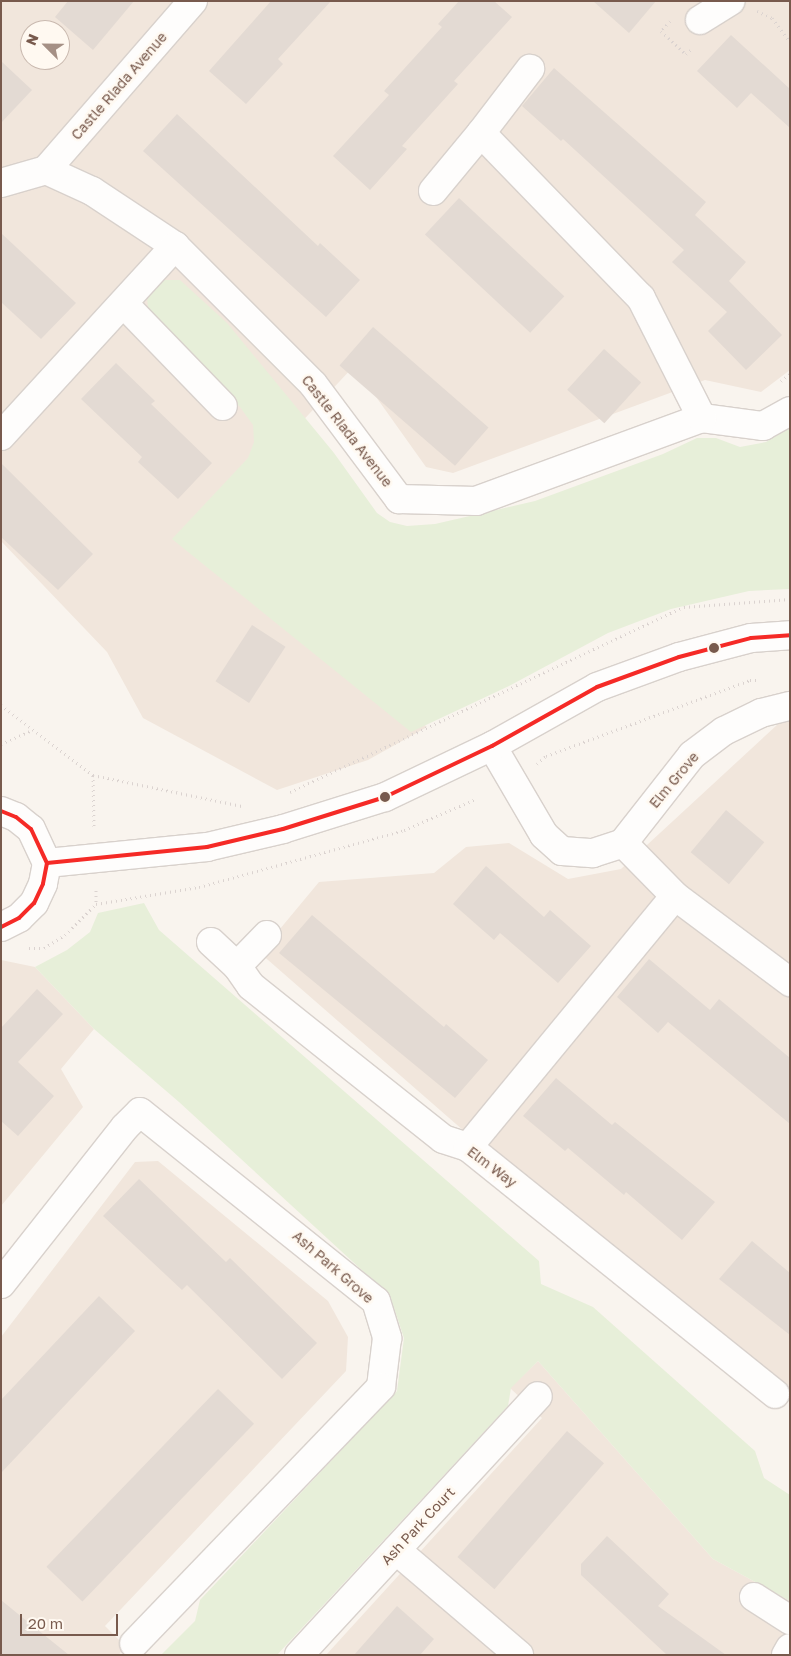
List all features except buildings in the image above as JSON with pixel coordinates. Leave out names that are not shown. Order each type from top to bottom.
[{"type":"street","name":"Castle Riada Avenue","points":[[193,1],[46,170],[92,192],[175,246],[313,384],[399,499],[476,501],[702,418],[763,426],[790,411]]},
{"type":"street","points":[[700,20],[730,1]]},
{"type":"street","points":[[432,191],[481,133],[530,69]]},
{"type":"street","points":[[481,133],[641,298],[702,418]]},
{"type":"street","points":[[1,183],[46,170]]},
{"type":"street","points":[[1,436],[124,304],[175,246]]},
{"type":"street","points":[[124,304],[223,406]]},
{"type":"street","points":[[47,863],[207,847],[283,829],[384,797],[492,746],[596,687],[679,656],[751,638],[790,635]]},
{"type":"street","name":"Elm Grove","points":[[623,843],[692,755],[732,728],[761,713],[790,706]]},
{"type":"street","points":[[492,746],[544,835],[562,851],[593,853],[623,843],[676,896],[790,982]]},
{"type":"street","points":[[1,811],[16,817],[31,829],[47,863],[43,884],[34,903],[20,918],[1,927]]},
{"type":"street","points":[[468,1148],[676,896]]},
{"type":"street","points":[[237,966],[267,935]]},
{"type":"street","name":"Elm Way","points":[[212,942],[237,966],[251,986],[443,1140],[468,1148],[774,1394]]},
{"type":"street","name":"Ash Park Grove","points":[[1,1284],[125,1127],[140,1112],[376,1301],[387,1338],[381,1387],[134,1644]]},
{"type":"street","name":"Ash Park Court","points":[[299,1655],[538,1396]]},
{"type":"street","points":[[396,1550],[519,1655]]},
{"type":"street","points":[[754,1598],[790,1620]]},
{"type":"street","points":[[786,1655],[790,1648]]},
{"type":"path","points":[[281,796],[684,607],[790,599]]},
{"type":"path","points":[[532,769],[546,756],[750,680],[766,679]]},
{"type":"path","points":[[1,704],[92,775],[245,807]]},
{"type":"path","points":[[1,744],[33,730]]},
{"type":"path","points":[[27,948],[44,948],[65,935],[96,904],[199,888],[404,830],[476,799]]},
{"type":"shaded area","points":[[1,1],[790,1],[790,370],[761,392],[705,380],[453,473],[426,467],[354,366],[191,540],[427,727],[368,760],[277,790],[143,718],[107,652],[1,541]]},
{"type":"shaded area","points":[[790,713],[790,1389],[464,1131],[260,953],[319,882],[434,873],[466,847],[509,843],[568,879],[621,869]]},
{"type":"shaded area","points":[[1,960],[35,967],[94,1029],[61,1069],[83,1107],[1,1206]]},
{"type":"shaded area","points":[[158,1161],[328,1301],[348,1337],[346,1371],[105,1626],[124,1645],[119,1655],[1,1655],[1,1337],[135,1162]]},
{"type":"shaded area","points":[[538,1361],[713,1559],[790,1601],[790,1655],[326,1655],[542,1418],[510,1388]]},
{"type":"green space","points":[[164,280],[180,280],[227,323],[334,453],[377,513],[390,522],[407,526],[435,524],[535,501],[663,454],[697,438],[716,438],[740,447],[766,442],[790,427],[790,589],[749,591],[671,609],[608,633],[509,686],[411,732],[172,539],[248,458],[254,442],[253,425],[240,407],[149,316],[147,298],[153,286]]},
{"type":"green space","points":[[144,903],[159,930],[539,1261],[541,1284],[593,1307],[755,1451],[764,1478],[790,1495],[790,1601],[713,1559],[538,1361],[511,1388],[508,1406],[277,1655],[161,1655],[195,1621],[200,1600],[397,1391],[404,1338],[390,1296],[179,1102],[94,1029],[35,967],[67,950],[90,932],[98,913]]},
{"type":"transit line","points":[[47,863],[207,847],[283,829],[385,797],[492,746],[597,687],[679,657],[751,638],[790,635]]},
{"type":"transit line","points":[[1,811],[16,817],[31,829],[47,863],[43,884],[34,903],[19,918],[1,927]]}]
